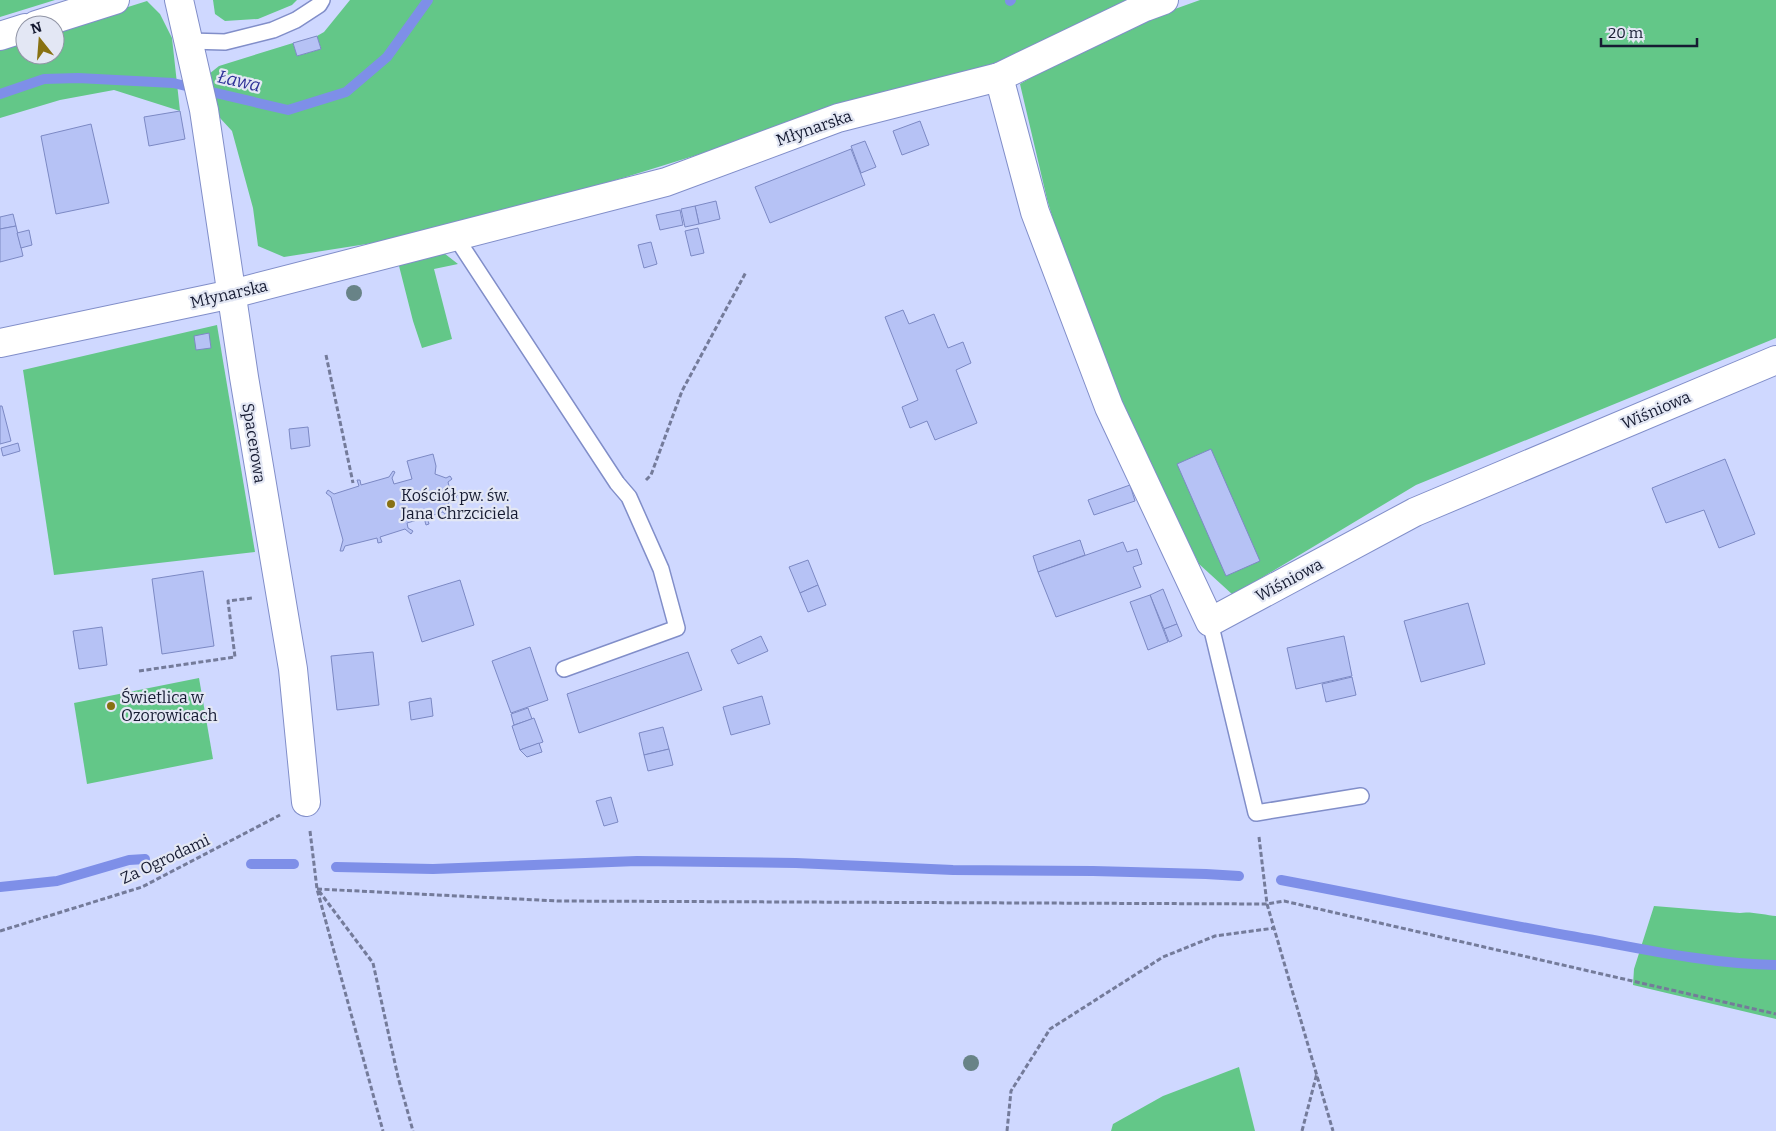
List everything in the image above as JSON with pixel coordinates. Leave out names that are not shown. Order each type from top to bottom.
[{"type":"street","points":[[65,16],[115,0]]},
{"type":"street","name":"Spacerowa","points":[[179,0],[196,67],[204,110],[244,377],[293,669],[306,802]]},
{"type":"street","name":"Młynarska","points":[[0,343],[232,294],[666,182],[838,118],[999,77],[1145,7],[1164,0]]},
{"type":"street","points":[[0,36],[15,31]]},
{"type":"street","points":[[999,77],[1035,212],[1109,407],[1210,622]]},
{"type":"street","name":"Wiśniowa","points":[[1210,622],[1415,512],[1776,360]]},
{"type":"lane","points":[[189,40],[225,42],[273,30],[296,20],[319,5],[322,0]]},
{"type":"lane","points":[[455,236],[617,483],[629,497],[661,570],[677,628],[564,669]]},
{"type":"lane","points":[[1210,622],[1256,813],[1361,796]]},
{"type":"path","points":[[629,497],[651,475],[682,391],[746,272]]},
{"type":"path","points":[[326,355],[353,483]]},
{"type":"path","points":[[139,671],[235,656],[228,601],[280,595]]},
{"type":"path","points":[[306,802],[317,889],[383,1131]]},
{"type":"path","name":"Za Ogrodami","points":[[0,931],[142,887],[306,802]]},
{"type":"path","points":[[1256,813],[1267,904],[1334,1131]]},
{"type":"path","points":[[317,889],[557,901],[1267,904],[1284,901],[1776,1014]]},
{"type":"path","points":[[317,889],[373,963],[398,1077],[413,1131]]},
{"type":"path","points":[[1007,1131],[1011,1091],[1050,1029],[1163,957],[1215,936],[1274,928]]},
{"type":"path","points":[[1302,1131],[1317,1073]]},
{"type":"green space","points":[[0,0],[55,0],[0,17]]},
{"type":"green space","points":[[213,0],[297,0],[292,5],[258,19],[225,21],[215,14]]},
{"type":"green space","points":[[350,0],[1144,0],[984,71],[794,125],[626,177],[507,211],[373,243],[284,257],[258,246],[253,208],[232,131],[220,118],[210,91],[209,74],[219,66],[293,43],[297,56],[321,49],[317,36],[324,32]]},
{"type":"green space","points":[[1200,0],[1776,0],[1776,338],[1416,485],[1233,595],[1199,564],[1130,424],[1075,294],[1047,199],[1020,84],[1108,33]]},
{"type":"green space","points":[[147,1],[160,14],[172,38],[180,111],[114,90],[60,100],[0,118],[0,47],[15,42],[15,65],[65,65],[65,27]]},
{"type":"green space","points":[[440,250],[458,264],[434,269],[452,339],[422,348],[398,262]]},
{"type":"green space","points":[[217,325],[255,552],[54,575],[23,370]]},
{"type":"green space","points":[[199,678],[213,759],[87,784],[74,703]]},
{"type":"green space","points":[[1654,906],[1776,916],[1776,1019],[1633,985],[1634,969]]},
{"type":"green space","points":[[1239,1067],[1255,1131],[1111,1131],[1113,1124],[1163,1096]]},
{"type":"building","points":[[317,36],[321,49],[297,56],[293,43]]},
{"type":"building","points":[[180,111],[185,139],[149,146],[144,117]]},
{"type":"building","points":[[920,121],[929,145],[902,155],[893,131]]},
{"type":"building","points":[[91,124],[109,203],[56,214],[41,136]]},
{"type":"building","points":[[865,141],[876,167],[861,173],[851,146]]},
{"type":"building","points":[[851,149],[865,185],[770,223],[755,187]]},
{"type":"building","points":[[716,201],[720,219],[699,224],[695,206]]},
{"type":"building","points":[[695,206],[699,224],[685,227],[681,209]]},
{"type":"building","points":[[680,210],[683,225],[660,230],[656,215]]},
{"type":"building","points":[[13,214],[16,226],[0,229],[0,217]]},
{"type":"building","points":[[16,226],[23,256],[0,262],[0,229]]},
{"type":"building","points":[[698,228],[704,253],[691,256],[685,231]]},
{"type":"building","points":[[29,230],[32,245],[21,248],[17,233]]},
{"type":"building","points":[[651,242],[657,264],[644,268],[638,245]]},
{"type":"building","points":[[903,310],[909,324],[934,314],[948,348],[963,342],[971,363],[956,370],[977,423],[935,440],[927,421],[910,428],[902,407],[918,400],[885,317]]},
{"type":"building","points":[[209,333],[211,348],[196,350],[194,336]]},
{"type":"building","points":[[0,406],[2,406],[11,441],[0,444]]},
{"type":"building","points":[[308,427],[310,446],[291,449],[289,429]]},
{"type":"building","points":[[18,443],[20,451],[3,456],[1,448]]},
{"type":"building","points":[[1211,449],[1260,561],[1226,576],[1177,464]]},
{"type":"building","name":"Kościół pw. św. Jana Chrzciciela","points":[[433,454],[436,466],[435,474],[446,478],[450,476],[452,479],[448,482],[451,494],[457,495],[456,498],[451,498],[445,510],[450,515],[447,517],[443,512],[427,517],[429,524],[426,525],[424,518],[407,523],[408,528],[413,531],[411,534],[405,529],[380,537],[382,542],[378,543],[377,538],[345,546],[343,551],[340,551],[343,540],[331,497],[326,493],[328,490],[334,494],[359,486],[357,480],[360,480],[361,485],[389,477],[393,471],[395,472],[392,478],[394,484],[412,479],[407,461]]},
{"type":"building","points":[[1725,459],[1755,534],[1719,548],[1704,510],[1666,523],[1652,488]]},
{"type":"building","points":[[1130,485],[1135,501],[1094,515],[1088,500]]},
{"type":"building","points":[[1080,540],[1085,555],[1038,572],[1033,556]]},
{"type":"building","points":[[1123,542],[1127,552],[1137,549],[1142,564],[1133,567],[1141,587],[1056,617],[1038,572]]},
{"type":"building","points":[[808,560],[818,585],[800,593],[789,567]]},
{"type":"building","name":"Świetlica w Ozorowicach","points":[[203,571],[214,646],[162,654],[152,579]]},
{"type":"building","points":[[460,580],[474,625],[422,642],[408,596]]},
{"type":"building","points":[[818,585],[826,605],[808,612],[800,593]]},
{"type":"building","points":[[1163,589],[1177,624],[1164,629],[1150,595]]},
{"type":"building","points":[[1150,595],[1168,642],[1148,650],[1130,602]]},
{"type":"building","points":[[1468,603],[1485,664],[1421,682],[1404,621]]},
{"type":"building","points":[[1177,624],[1182,636],[1169,642],[1164,629]]},
{"type":"building","points":[[102,627],[107,665],[79,669],[73,631]]},
{"type":"building","points":[[761,636],[768,651],[738,664],[731,650]]},
{"type":"building","points":[[1344,636],[1352,676],[1296,689],[1287,648]]},
{"type":"building","points":[[530,647],[548,700],[511,713],[492,661]]},
{"type":"building","points":[[373,652],[379,705],[337,710],[331,656]]},
{"type":"building","points":[[688,652],[702,690],[579,733],[567,694]]},
{"type":"building","points":[[1352,677],[1356,695],[1326,702],[1322,684]]},
{"type":"building","points":[[762,696],[770,724],[731,735],[723,707]]},
{"type":"building","points":[[431,698],[433,716],[411,720],[409,702]]},
{"type":"building","points":[[528,708],[532,719],[514,725],[511,714]]},
{"type":"building","points":[[534,718],[543,742],[520,750],[512,726]]},
{"type":"building","points":[[663,727],[669,749],[644,755],[639,733]]},
{"type":"building","points":[[539,743],[542,752],[527,757],[520,750]]},
{"type":"building","points":[[669,749],[673,765],[648,771],[644,755]]},
{"type":"building","points":[[611,797],[618,822],[604,826],[596,801]]},
{"type":"waterway","name":"Ława","points":[[0,94],[44,79],[78,78],[173,83],[288,110],[346,92],[387,57],[428,0]]},
{"type":"waterway","points":[[0,887],[57,881],[129,860],[145,859]]},
{"type":"waterway","points":[[336,867],[433,869],[637,861],[796,863],[953,870],[1093,871],[1239,876]]},
{"type":"waterway","points":[[251,864],[294,864]]},
{"type":"waterway","points":[[1281,880],[1520,927],[1665,953],[1709,960],[1776,965]]},
{"type":"place","name":"Kościół pw. św. Jana Chrzciciela","points":[[391,504]]},
{"type":"place","name":"Świetlica w Ozorowicach","points":[[111,706]]}]
